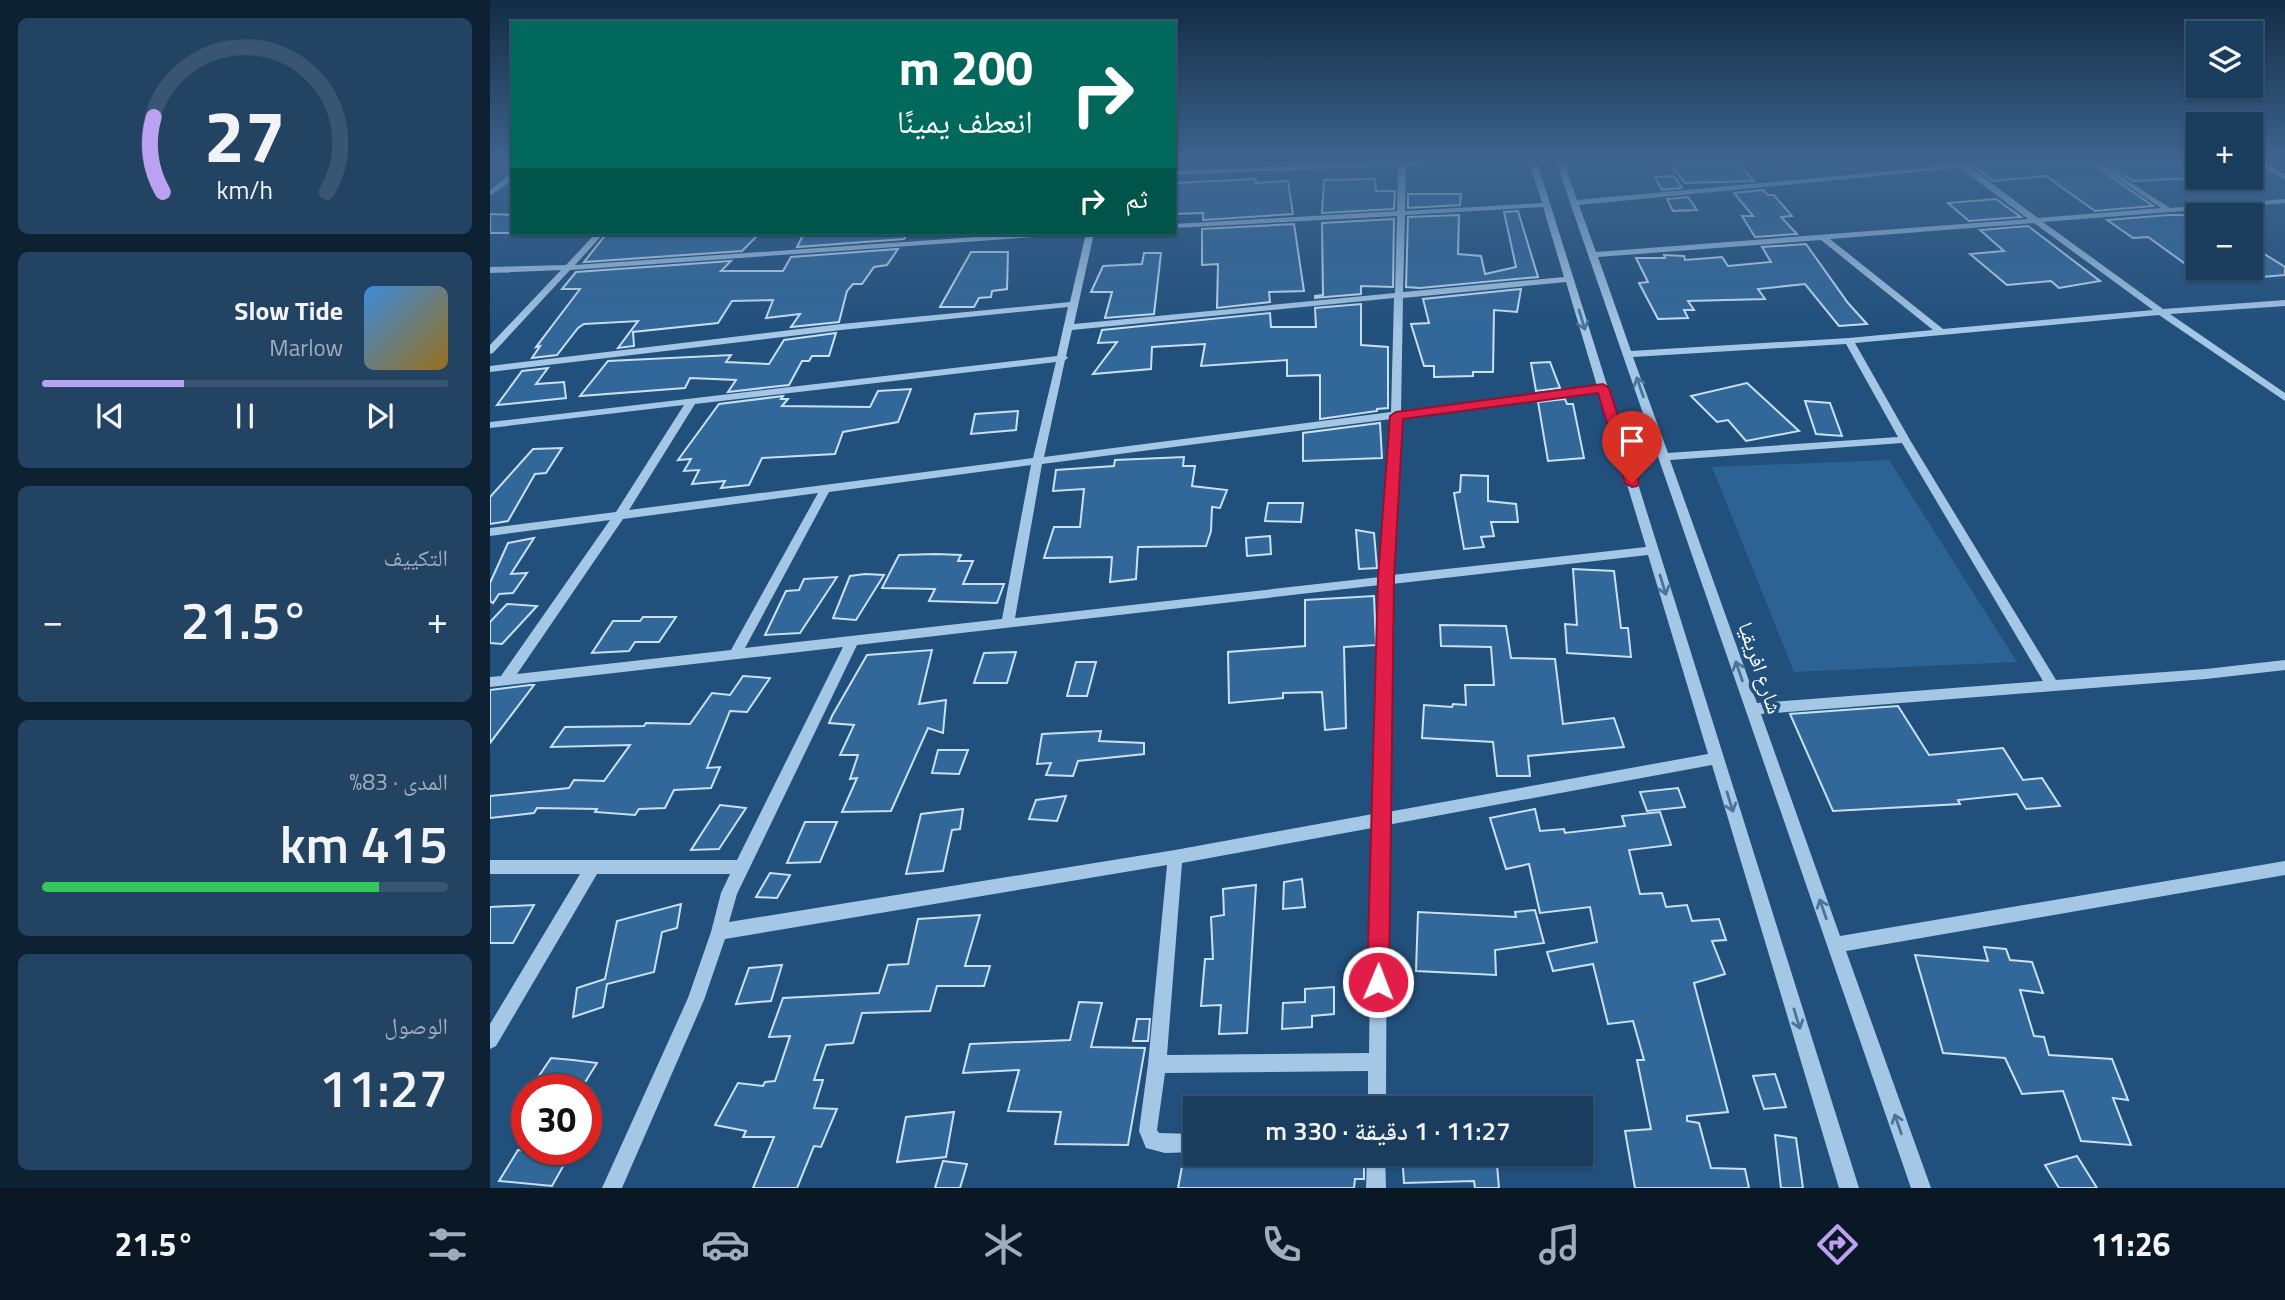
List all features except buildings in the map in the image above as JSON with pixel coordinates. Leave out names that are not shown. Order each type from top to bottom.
[{"type":"street","points":[[1176,226],[1325,217]]},
{"type":"street","points":[[1377,1096],[1386,578],[1396,416],[1403,217]]},
{"type":"street","points":[[1550,217],[1849,1188]]},
{"type":"street","name":"شارع افريقيا","points":[[1580,217],[1921,1188]]},
{"type":"street","points":[[1593,255],[2053,217]]},
{"type":"street","points":[[2034,219],[2285,398]]},
{"type":"street","points":[[490,351],[598,235]]},
{"type":"street","points":[[490,270],[567,268],[1034,235]]},
{"type":"street","points":[[1008,623],[1038,459],[1090,235]]},
{"type":"street","points":[[1823,237],[1942,333]]},
{"type":"street","points":[[1070,327],[1569,279]]},
{"type":"street","points":[[490,369],[841,327],[1074,303]]},
{"type":"street","points":[[1628,354],[1849,341],[2285,303]]},
{"type":"street","points":[[1849,341],[1905,440],[2053,686]]},
{"type":"street","points":[[490,425],[1063,358]]},
{"type":"street","points":[[490,532],[1603,388]]},
{"type":"street","points":[[505,680],[620,515],[691,402]]},
{"type":"street","points":[[1664,457],[1905,440]]},
{"type":"street","points":[[737,652],[826,488]]},
{"type":"street","points":[[490,682],[1386,578],[1653,550]]},
{"type":"street","points":[[612,1188],[696,1000],[729,893],[853,640]]},
{"type":"street","points":[[1752,709],[2285,665]]},
{"type":"street","points":[[719,932],[1175,857],[1717,758]]},
{"type":"street","points":[[1175,857],[1149,1131],[1153,1141],[1183,1143]]},
{"type":"street","points":[[490,867],[741,867]]},
{"type":"street","points":[[490,1040],[593,867]]},
{"type":"street","points":[[1835,945],[2285,869]]},
{"type":"street","points":[[1157,1064],[1377,1062]]},
{"type":"street","points":[[1376,1166],[1376,1188]]},
{"type":"shaded area","points":[[1889,460],[2017,662],[1794,672],[1712,467]]},
{"type":"route","points":[[1378,982],[1386,578],[1396,416],[1603,388],[1632,483]]}]
